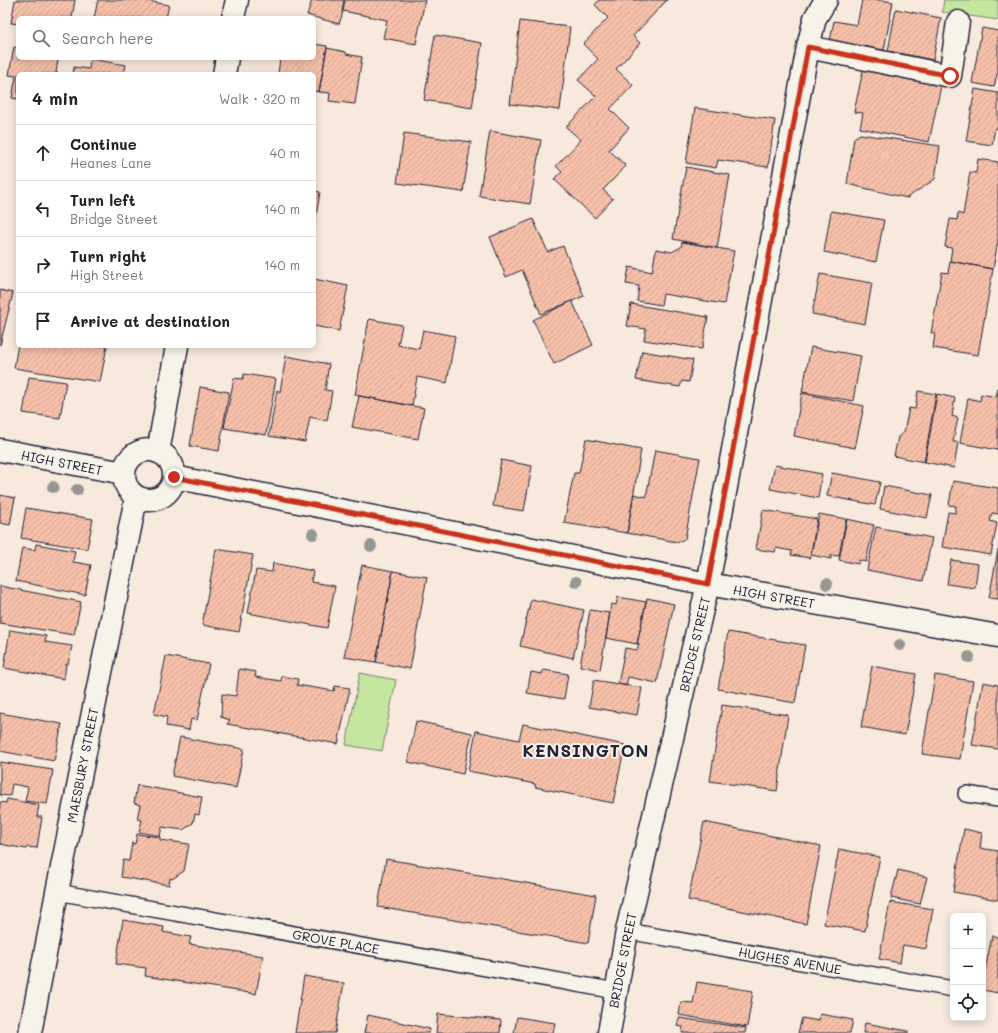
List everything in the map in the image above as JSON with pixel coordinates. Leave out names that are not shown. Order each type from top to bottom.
[{"type":"street","points":[[234,16],[237,0]]},
{"type":"street","name":"BRIDGE STREET","points":[[609,1033],[626,932],[708,584],[808,47],[812,9],[826,0]]},
{"type":"street","points":[[808,47],[950,76],[958,22]]},
{"type":"street","points":[[224,72],[226,60]]},
{"type":"street","points":[[158,452],[177,348]]},
{"type":"street","name":"HIGH STREET","points":[[0,450],[124,473]]},
{"type":"street","points":[[144,450],[158,452],[166,456],[172,463],[175,472],[172,485],[167,493],[160,498],[145,501],[136,498],[130,492],[125,485],[124,473],[124,467],[129,459],[136,453],[144,450]]},
{"type":"street","name":"HIGH STREET","points":[[174,477],[708,584],[998,636]]},
{"type":"street","name":"MAESBURY STREET","points":[[30,1033],[136,498]]},
{"type":"lane","points":[[966,794],[998,799]]},
{"type":"lane","name":"GROVE PLACE","points":[[57,892],[616,991]]},
{"type":"lane","name":"HUGHES AVENUE","points":[[626,932],[950,988]]},
{"type":"green space","points":[[944,0],[998,0],[998,20],[942,12]]},
{"type":"green space","points":[[360,673],[396,680],[382,751],[346,745]]},
{"type":"building","points":[[15,0],[75,0],[72,16],[16,16],[16,24],[11,23]]},
{"type":"building","points":[[98,0],[142,0],[169,5],[166,16],[94,16]]},
{"type":"building","points":[[312,0],[344,0],[343,12],[339,24],[316,18],[316,16],[307,15]]},
{"type":"building","points":[[345,0],[425,0],[416,44],[383,38],[387,20],[343,11]]},
{"type":"building","points":[[599,0],[667,0],[633,36],[640,43],[616,69],[633,85],[610,109],[629,128],[609,150],[626,166],[603,190],[613,199],[595,218],[554,179],[562,172],[556,166],[581,140],[566,127],[596,96],[578,80],[598,59],[583,44],[608,18],[595,5]]},
{"type":"building","points":[[862,0],[881,0],[893,2],[884,50],[830,41],[834,21],[857,25]]},
{"type":"building","points":[[896,9],[941,18],[933,60],[888,51]]},
{"type":"building","points":[[520,21],[570,27],[560,110],[510,104]]},
{"type":"building","points":[[982,28],[998,31],[998,74],[994,87],[972,83]]},
{"type":"building","points":[[435,35],[482,43],[472,108],[424,100]]},
{"type":"building","points":[[316,44],[327,46],[319,92],[316,91],[316,72],[278,72],[280,60],[316,60]]},
{"type":"building","points":[[14,47],[16,48],[16,60],[58,60],[56,72],[16,72],[16,76],[9,75]]},
{"type":"building","points":[[327,48],[362,57],[355,104],[329,101],[330,93],[319,92]]},
{"type":"building","points":[[90,60],[126,65],[124,72],[73,72],[74,67],[89,69]]},
{"type":"building","points":[[864,66],[942,81],[929,142],[860,128],[863,113],[854,112]]},
{"type":"building","points":[[16,76],[16,99],[12,98]]},
{"type":"building","points":[[975,89],[998,93],[998,128],[995,128],[992,145],[966,141]]},
{"type":"building","points":[[695,108],[775,120],[768,167],[718,160],[716,168],[686,163]]},
{"type":"building","points":[[490,131],[541,140],[530,204],[479,196]]},
{"type":"building","points":[[404,133],[471,142],[463,192],[397,183]]},
{"type":"building","points":[[860,134],[940,146],[935,179],[907,198],[847,184],[854,138]]},
{"type":"building","points":[[978,159],[998,162],[998,241],[993,269],[950,261],[952,248],[945,247],[950,219],[957,220],[958,213],[963,215],[970,172],[976,173]]},
{"type":"building","points":[[686,167],[730,175],[717,248],[673,239]]},
{"type":"building","points":[[316,191],[320,192],[316,217]]},
{"type":"building","points":[[831,211],[884,220],[876,262],[824,252]]},
{"type":"building","points":[[533,219],[548,252],[563,246],[584,296],[541,314],[522,270],[506,277],[490,237]]},
{"type":"building","points":[[682,242],[734,251],[724,304],[663,294],[661,305],[637,301],[639,286],[626,284],[629,267],[652,272],[656,249],[672,252],[681,247]]},
{"type":"building","points":[[950,261],[993,269],[978,355],[933,348],[935,333],[931,333],[942,272],[948,273]]},
{"type":"building","points":[[820,274],[872,283],[865,324],[812,314]]},
{"type":"building","points":[[316,279],[348,286],[339,331],[316,326]]},
{"type":"building","points":[[0,290],[13,293],[0,345]]},
{"type":"building","points":[[572,301],[593,345],[554,364],[533,320]]},
{"type":"building","points":[[631,304],[708,317],[702,349],[644,340],[646,329],[627,326]]},
{"type":"building","points":[[369,319],[402,325],[398,345],[419,349],[423,330],[455,336],[447,383],[417,377],[412,406],[355,395]]},
{"type":"building","points":[[811,347],[861,356],[853,401],[802,392]]},
{"type":"building","points":[[17,348],[107,348],[100,382],[14,368]]},
{"type":"building","points":[[642,351],[693,360],[689,382],[682,381],[680,387],[636,380]]},
{"type":"building","points":[[286,356],[329,364],[325,390],[332,391],[327,421],[310,417],[305,442],[269,436],[277,390],[280,392]]},
{"type":"building","points":[[244,374],[276,379],[266,435],[224,428],[234,378],[243,379]]},
{"type":"building","points":[[29,377],[66,382],[60,418],[23,413]]},
{"type":"building","points":[[200,387],[229,392],[219,451],[190,446]]},
{"type":"building","points":[[998,387],[998,450],[960,443],[968,398],[980,401],[981,394],[996,397]]},
{"type":"building","points":[[918,391],[936,394],[924,462],[894,456],[898,437],[904,432],[909,408],[915,409]]},
{"type":"building","points":[[802,393],[864,406],[855,448],[794,436]]},
{"type":"building","points":[[937,394],[955,398],[952,416],[958,418],[953,442],[958,442],[954,468],[925,462]]},
{"type":"building","points":[[359,396],[424,408],[418,439],[352,427]]},
{"type":"building","points":[[586,439],[641,450],[627,533],[564,523],[574,473],[579,473]]},
{"type":"building","points":[[655,450],[700,458],[685,539],[677,542],[627,533],[634,494],[646,497]]},
{"type":"building","points":[[501,460],[532,466],[524,511],[493,506]]},
{"type":"building","points":[[775,465],[822,474],[818,498],[770,489]]},
{"type":"building","points":[[832,473],[880,482],[875,505],[827,496]]},
{"type":"building","points":[[953,481],[998,488],[998,514],[992,513],[990,521],[997,523],[991,555],[942,547],[948,512],[955,513],[956,506],[949,505]]},
{"type":"building","points":[[884,486],[932,495],[927,518],[880,509]]},
{"type":"building","points":[[0,495],[15,498],[10,525],[0,523]]},
{"type":"building","points":[[26,508],[93,519],[87,549],[21,538]]},
{"type":"building","points":[[763,510],[817,519],[810,558],[791,555],[792,551],[776,548],[775,552],[756,549]]},
{"type":"building","points":[[819,514],[846,519],[839,556],[831,555],[831,559],[811,555]]},
{"type":"building","points":[[847,519],[874,525],[866,562],[859,560],[858,564],[839,560]]},
{"type":"building","points":[[876,527],[932,538],[923,581],[867,570]]},
{"type":"building","points":[[36,544],[75,551],[73,562],[91,565],[85,595],[16,581],[22,548],[35,550]]},
{"type":"building","points":[[216,549],[253,555],[239,632],[202,625]]},
{"type":"building","points":[[998,550],[998,599],[989,598]]},
{"type":"building","points":[[951,560],[978,564],[975,588],[947,584]]},
{"type":"building","points":[[273,563],[313,571],[311,582],[335,586],[327,628],[248,613],[256,570],[272,572]]},
{"type":"building","points":[[362,565],[393,571],[376,662],[344,657]]},
{"type":"building","points":[[393,571],[427,577],[410,669],[376,662]]},
{"type":"building","points":[[0,586],[81,602],[74,635],[0,623]]},
{"type":"building","points":[[618,597],[646,602],[637,644],[606,638],[611,604],[616,605]]},
{"type":"building","points":[[647,598],[674,604],[657,683],[628,677],[626,686],[618,684],[625,648],[637,650]]},
{"type":"building","points":[[531,599],[584,610],[573,658],[520,646]]},
{"type":"building","points":[[590,610],[610,613],[600,670],[580,666]]},
{"type":"building","points":[[10,630],[46,636],[45,642],[72,646],[68,664],[66,664],[64,679],[4,668]]},
{"type":"building","points":[[728,632],[805,645],[795,703],[718,689]]},
{"type":"building","points":[[166,656],[209,664],[197,720],[191,719],[189,730],[166,726],[167,717],[154,714]]},
{"type":"building","points":[[872,666],[916,674],[905,735],[861,727]]},
{"type":"building","points":[[239,669],[256,672],[255,677],[281,681],[282,676],[298,679],[297,685],[334,691],[335,686],[350,688],[338,744],[227,724],[230,720],[221,717],[222,694],[236,696]]},
{"type":"building","points":[[543,670],[568,674],[564,699],[527,693],[531,672],[542,674]]},
{"type":"building","points":[[935,675],[973,681],[960,759],[922,754]]},
{"type":"building","points":[[594,680],[642,688],[637,715],[589,707]]},
{"type":"building","points":[[983,682],[998,685],[998,749],[972,745]]},
{"type":"building","points":[[722,705],[788,715],[777,791],[710,781]]},
{"type":"building","points":[[0,713],[62,724],[54,761],[0,751]]},
{"type":"building","points":[[416,721],[472,733],[463,774],[408,762]]},
{"type":"building","points":[[523,724],[625,745],[613,803],[535,787],[535,784],[468,771],[476,731],[519,740]]},
{"type":"building","points":[[180,737],[244,749],[236,788],[172,776]]},
{"type":"building","points":[[0,762],[53,770],[47,804],[25,801],[28,787],[12,784],[10,796],[0,795]]},
{"type":"building","points":[[137,785],[202,797],[199,815],[195,814],[193,823],[183,830],[162,827],[160,836],[139,832],[142,820],[137,819],[140,805],[134,803]]},
{"type":"building","points":[[7,799],[39,805],[37,817],[42,817],[37,848],[27,847],[26,849],[0,844],[0,802],[6,803]]},
{"type":"building","points":[[704,822],[821,846],[806,924],[688,900]]},
{"type":"building","points":[[964,829],[982,833],[980,848],[998,851],[998,900],[953,892]]},
{"type":"building","points":[[137,834],[160,837],[160,840],[189,844],[184,871],[172,879],[170,878],[169,885],[121,877],[123,860],[129,861],[132,843],[135,844]]},
{"type":"building","points":[[839,849],[880,857],[865,931],[824,924]]},
{"type":"building","points":[[386,859],[596,895],[588,943],[378,907]]},
{"type":"building","points":[[898,870],[927,877],[920,904],[891,898]]},
{"type":"building","points":[[890,902],[933,909],[926,949],[903,945],[900,963],[879,959]]},
{"type":"building","points":[[123,920],[164,927],[163,932],[191,937],[189,944],[263,956],[256,994],[145,976],[146,968],[116,964]]},
{"type":"building","points":[[992,936],[998,937],[998,993],[986,991],[986,965]]},
{"type":"building","points":[[304,976],[344,983],[335,1033],[295,1033]]},
{"type":"building","points":[[697,982],[753,991],[747,1027],[679,1015],[681,1002],[693,1003]]},
{"type":"building","points":[[438,1014],[501,1020],[500,1033],[436,1033]]},
{"type":"building","points":[[820,1014],[853,1020],[850,1033],[798,1033],[802,1018],[819,1021]]},
{"type":"building","points":[[368,1015],[430,1029],[429,1033],[364,1033]]},
{"type":"building","points":[[517,1017],[555,1023],[553,1033],[514,1033]]},
{"type":"building","points":[[679,1018],[746,1028],[745,1033],[682,1033],[683,1027],[677,1026]]},
{"type":"building","points":[[865,1023],[908,1031],[908,1033],[863,1033]]},
{"type":"district","name":"KENSINGTON","points":[[586,750]]},
{"type":"route","points":[[174,477],[708,584],[808,47],[950,76]]}]
